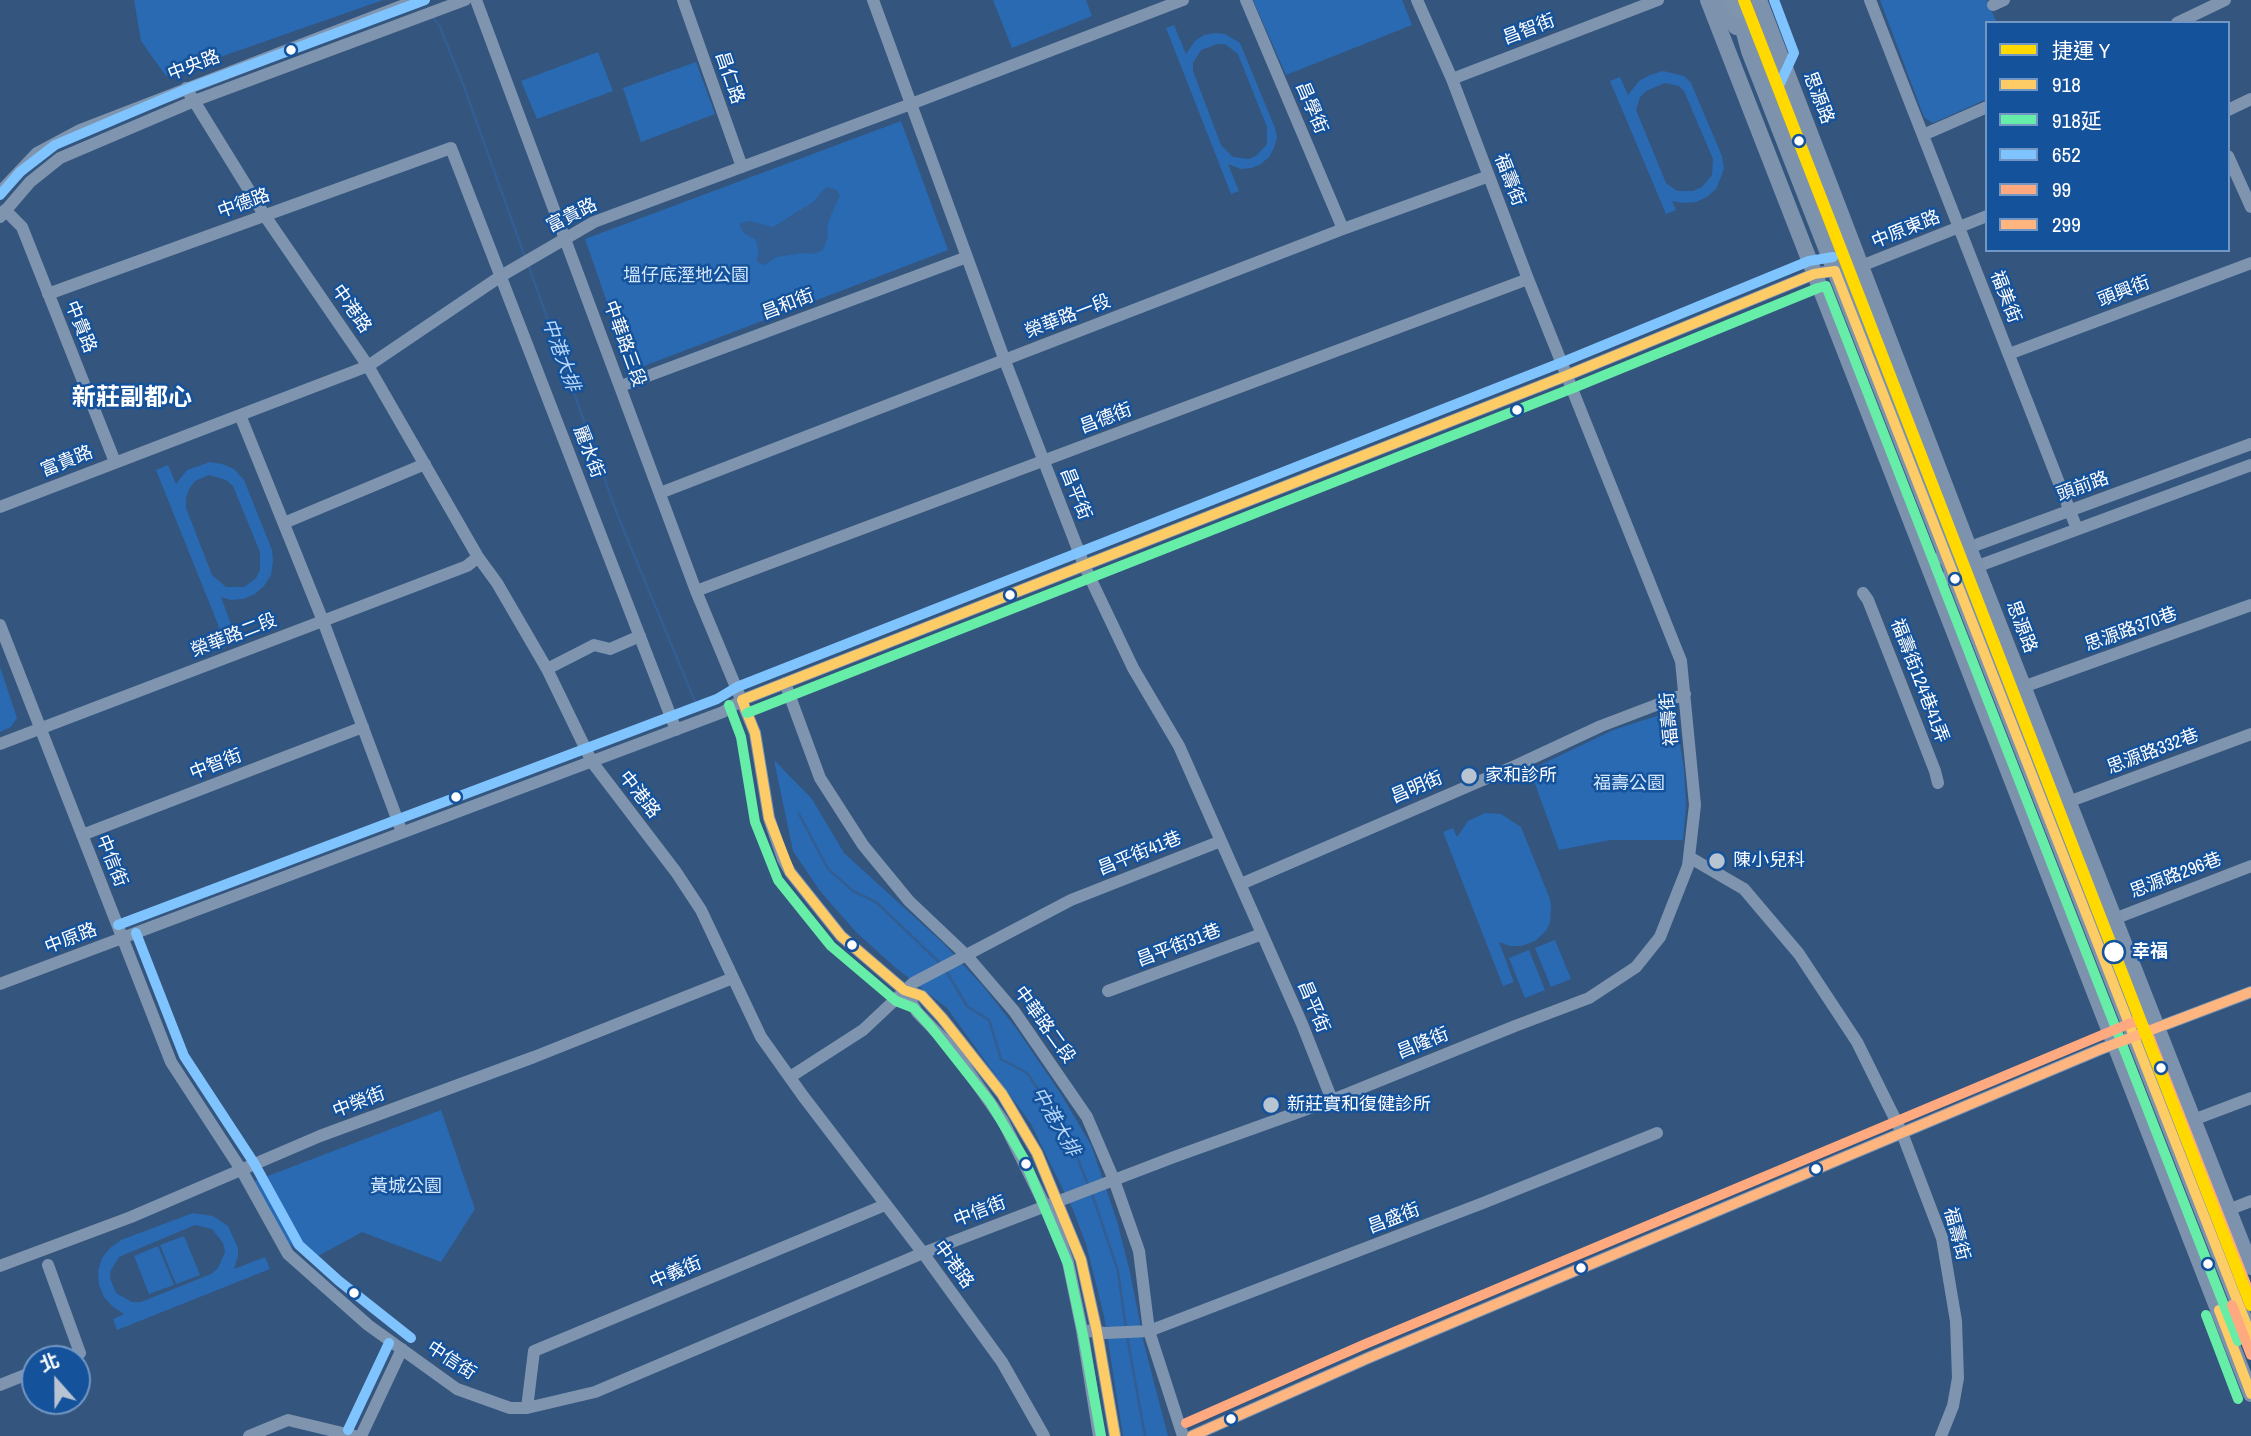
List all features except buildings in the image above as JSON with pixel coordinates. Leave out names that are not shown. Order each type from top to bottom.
[{"type":"main road","points":[[1708,0],[2251,1394]]},
{"type":"main road","points":[[1721,0],[1749,51]]},
{"type":"main road","name":"思源路","points":[[1760,0],[1976,566],[2251,1267]]},
{"type":"main road","points":[[1735,4],[1749,51],[2251,1336]]},
{"type":"main road","points":[[1763,87],[1780,53]]},
{"type":"street","name":"中央路","points":[[0,191],[37,153],[80,130],[417,0]]},
{"type":"street","name":"中央路","points":[[3,214],[30,182],[60,158],[194,101],[465,0]]},
{"type":"street","name":"中華路三段","points":[[476,0],[696,591],[742,700]]},
{"type":"street","name":"昌仁路","points":[[683,0],[742,167]]},
{"type":"street","name":"昌平街","points":[[873,0],[1005,360],[1084,565],[1133,668],[1179,746],[1241,884],[1332,1100]]},
{"type":"street","name":"富貴路","points":[[0,507],[368,366],[501,276],[594,222],[911,104],[1144,6],[1183,0]]},
{"type":"street","name":"昌學街","points":[[1246,0],[1343,229]]},
{"type":"street","name":"福壽街","points":[[1416,0],[1452,79],[1528,278],[1681,661],[1695,805],[1689,857],[1744,889],[1799,954],[1857,1042],[1902,1133],[1942,1238],[1956,1321],[1958,1378],[1952,1406],[1941,1436]]},
{"type":"street","name":"昌智街","points":[[1452,79],[1658,0]]},
{"type":"street","name":"福美街","points":[[1870,0],[2077,529]]},
{"type":"street","points":[[2181,21],[2225,0]]},
{"type":"street","name":"中港路","points":[[186,88],[265,215],[368,366],[478,557],[497,583],[547,669],[592,762],[701,909],[761,1037],[1002,1362],[1044,1436]]},
{"type":"street","points":[[2230,109],[2251,99]]},
{"type":"street","points":[[1923,135],[1985,108]]},
{"type":"street","name":"中德路","points":[[48,294],[451,148]]},
{"type":"street","name":"麗水街","points":[[451,148],[640,636],[680,729]]},
{"type":"street","points":[[2230,159],[2248,188],[2251,207]]},
{"type":"street","name":"榮華路一段","points":[[660,493],[1343,229],[1489,176]]},
{"type":"street","name":"中貴路","points":[[3,214],[22,228],[115,462]]},
{"type":"street","name":"中原東路","points":[[1835,271],[1861,266],[1985,217]]},
{"type":"street","name":"昌和街","points":[[621,386],[967,257]]},
{"type":"street","name":"頭興街","points":[[2009,354],[2251,263]]},
{"type":"street","name":"中原路","points":[[0,984],[680,729],[723,712],[742,700],[1568,375],[1814,274],[1835,271]]},
{"type":"street","name":"昌德街","points":[[696,591],[1528,278]]},
{"type":"street","points":[[240,415],[323,621],[402,832]]},
{"type":"street","name":"頭前路","points":[[1927,562],[2251,444]]},
{"type":"street","points":[[284,523],[425,464]]},
{"type":"street","points":[[1935,582],[2251,465]]},
{"type":"street","name":"榮華路二段","points":[[0,744],[467,566],[478,557]]},
{"type":"street","name":"福壽街124巷41弄","points":[[1863,593],[1906,696],[1938,783]]},
{"type":"street","name":"思源路370巷","points":[[2023,687],[2251,605]]},
{"type":"street","name":"中信街","points":[[0,625],[172,1062],[242,1171],[288,1254],[339,1301],[457,1389],[510,1408],[527,1408],[595,1392],[923,1253],[1108,1182]]},
{"type":"street","points":[[547,669],[594,645],[610,649],[640,636]]},
{"type":"street","name":"中華路二段","points":[[785,683],[820,778],[863,845],[909,901],[1014,1011],[1087,1117],[1108,1182],[1139,1251],[1146,1332],[1183,1436]]},
{"type":"street","name":"昌明街","points":[[1241,884],[1601,726],[1685,694]]},
{"type":"street","points":[[742,700],[755,733],[766,801],[778,845],[790,872],[841,936],[909,986],[917,1012],[952,1048],[1003,1121],[1052,1203],[1081,1260],[1101,1332],[1115,1436]]},
{"type":"street","name":"中智街","points":[[82,835],[363,727]]},
{"type":"street","name":"思源路332巷","points":[[2068,802],[2251,734]]},
{"type":"street","name":"昌平街41巷","points":[[790,1077],[863,1030],[909,986],[1072,900],[1221,841]]},
{"type":"street","name":"昌隆街","points":[[1108,1182],[1332,1100],[1589,998],[1636,967],[1660,937],[1688,866],[1689,857]]},
{"type":"street","name":"思源路296巷","points":[[2114,919],[2251,866]]},
{"type":"street","name":"昌平街31巷","points":[[1108,991],[1262,934]]},
{"type":"street","name":"中榮街","points":[[0,1266],[131,1217],[326,1134],[534,1057],[733,978]]},
{"type":"street","points":[[1192,1436],[1368,1358],[2116,1043],[2251,992]]},
{"type":"street","points":[[2193,1120],[2251,1098]]},
{"type":"street","name":"昌盛街","points":[[1101,1332],[1146,1332],[1471,1208],[1657,1132]]},
{"type":"street","points":[[2228,1210],[2251,1201]]},
{"type":"street","points":[[1052,1203],[1082,1330],[1099,1436]]},
{"type":"street","name":"中義街","points":[[527,1408],[534,1351],[886,1205]]},
{"type":"street","points":[[48,1265],[77,1345]]},
{"type":"street","points":[[1082,1330],[1101,1332]]},
{"type":"street","points":[[361,1436],[402,1349]]},
{"type":"street","points":[[0,1385],[21,1377]]},
{"type":"street","points":[[248,1436],[288,1420],[355,1436]]},
{"type":"green space","points":[[134,0],[383,0],[166,76],[141,41]]},
{"type":"green space","points":[[993,0],[1086,0],[1092,16],[1012,48]]},
{"type":"green space","points":[[1253,0],[1402,0],[1412,25],[1286,75]]},
{"type":"green space","points":[[1880,0],[1987,0],[1996,21],[1985,21],[1985,100],[1933,123],[1924,117]]},
{"type":"green space","points":[[1174,25],[1186,54],[1195,41],[1204,35],[1225,34],[1240,43],[1277,138],[1269,157],[1261,164],[1241,169],[1228,164],[1239,191],[1231,194],[1166,28]],"holes":[[[1225,44],[1238,54],[1267,127],[1267,144],[1256,156],[1249,159],[1233,157],[1221,145],[1193,71],[1193,63],[1201,50]]]},
{"type":"green space","points":[[598,52],[613,91],[537,119],[521,81]]},
{"type":"green space","points":[[696,62],[715,114],[641,142],[623,88]]},
{"type":"green space","points":[[1663,71],[1684,76],[1691,83],[1722,156],[1724,169],[1716,189],[1707,197],[1696,202],[1672,201],[1676,210],[1666,214],[1610,81],[1620,77],[1628,95],[1639,81]],"holes":[[[1665,83],[1679,86],[1684,91],[1713,159],[1712,175],[1702,187],[1693,191],[1677,191],[1666,183],[1636,110],[1640,97],[1646,91]]]},
{"type":"green space","name":"塭仔底溼地公園","points":[[901,121],[948,250],[631,371],[585,239]]},
{"type":"green space","points":[[210,462],[234,469],[244,480],[272,550],[271,575],[264,586],[243,599],[221,597],[232,627],[221,632],[156,470],[168,465],[176,484],[187,470]],"holes":[[[209,475],[226,480],[233,486],[260,552],[260,570],[256,578],[244,587],[226,587],[212,575],[186,508],[186,498],[195,481]]]},
{"type":"green space","points":[[0,667],[17,718],[11,727],[0,732]]},
{"type":"green space","name":"福壽公園","points":[[1669,712],[1676,717],[1684,770],[1686,806],[1683,840],[1610,840],[1559,850],[1530,770],[1613,730]]},
{"type":"green space","points":[[774,760],[812,799],[844,853],[943,943],[983,986],[1016,1028],[1061,1094],[1091,1145],[1117,1221],[1144,1344],[1168,1436],[1123,1436],[1104,1316],[1086,1244],[1073,1210],[1031,1124],[947,1008],[897,969],[856,932],[820,891],[793,851]]},
{"type":"green space","points":[[1485,813],[1501,814],[1521,827],[1551,907],[1546,931],[1535,941],[1521,946],[1499,942],[1514,982],[1503,986],[1443,832],[1453,828],[1457,837],[1468,821]]},
{"type":"green space","points":[[1555,940],[1571,979],[1551,987],[1535,948]]},
{"type":"green space","points":[[1529,950],[1545,990],[1525,998],[1509,958]]},
{"type":"green space","name":"黃城公園","points":[[441,1110],[475,1209],[441,1262],[362,1232],[311,1260],[287,1242],[252,1182]]},
{"type":"green space","points":[[193,1213],[213,1216],[228,1226],[238,1248],[234,1269],[265,1257],[270,1269],[117,1330],[113,1319],[124,1314],[104,1297],[99,1285],[98,1271],[102,1258],[121,1240]],"holes":[[[195,1225],[212,1229],[223,1243],[225,1252],[218,1268],[211,1274],[141,1302],[132,1302],[116,1293],[110,1278],[111,1270],[119,1257]]]},
{"type":"green space","points":[[184,1236],[200,1275],[176,1284],[160,1245]]},
{"type":"green space","points":[[158,1246],[174,1285],[149,1294],[134,1256]]},
{"type":"shaded area","points":[[826,187],[837,190],[840,196],[831,215],[823,250],[814,254],[777,257],[764,265],[759,263],[756,259],[759,254],[756,240],[744,233],[740,223],[750,221],[773,227],[813,202]]},
{"type":"waterway","name":"中港大排","points":[[432,16],[440,27],[463,84],[525,257]]},
{"type":"waterway","name":"中港大排","points":[[529,267],[619,519],[699,711]]},
{"type":"waterway","name":"中港大排","points":[[799,814],[828,869],[853,891],[876,902],[941,964]]},
{"type":"waterway","name":"中港大排","points":[[945,969],[967,1006],[989,1020],[1001,1059],[1027,1073],[1045,1099],[1074,1149],[1088,1185]]},
{"type":"waterway","name":"中港大排","points":[[1092,1194],[1118,1271],[1126,1329]]},
{"type":"waterway","name":"中港大排","points":[[1127,1336],[1145,1436]]},
{"type":"metro line","name":"Y","points":[[1744,0],[2251,1305]]},
{"type":"transit line","name":"652","points":[[0,195],[20,172],[55,145],[189,88],[425,0]]},
{"type":"transit line","name":"652","points":[[1774,0],[1794,53],[1778,88],[1848,266]]},
{"type":"transit line","name":"652","points":[[118,925],[717,699],[737,687],[1563,362],[1809,261],[1833,257]]},
{"type":"transit line","name":"918","points":[[742,700],[1568,375],[1814,274],[1835,271],[2251,1336]]},
{"type":"transit line","name":"918延","points":[[747,713],[1826,286],[2238,1341]]},
{"type":"transit line","name":"918","points":[[742,700],[755,733],[769,818],[790,872],[841,936],[904,990],[922,996],[942,1018],[1002,1094],[1037,1153],[1081,1260],[1115,1436]]},
{"type":"transit line","name":"918延","points":[[729,705],[741,737],[755,822],[778,880],[831,946],[896,1001],[914,1008],[931,1027],[990,1102],[1024,1159],[1068,1264],[1101,1436]]},
{"type":"transit line","name":"652","points":[[136,933],[184,1056],[254,1163],[299,1245],[339,1281],[411,1338]]},
{"type":"transit line","name":"299","points":[[1192,1436],[1368,1358],[2101,1049],[2251,992]]},
{"type":"transit line","name":"99","points":[[1186,1423],[1363,1345],[2133,1022],[2142,1024],[2147,1031],[2251,1297]]},
{"type":"transit line","name":"99","points":[[2232,1305],[2251,1355]]},
{"type":"transit line","name":"918","points":[[2219,1310],[2251,1394]]},
{"type":"transit line","name":"918延","points":[[2206,1315],[2238,1399]]},
{"type":"transit line","name":"652","points":[[348,1430],[389,1343]]},
{"type":"place","name":"家和診所","points":[[1469,776]]},
{"type":"place","name":"陳小兒科","points":[[1717,861]]},
{"type":"place","name":"幸福","points":[[2114,952]]},
{"type":"place","name":"新莊實和復健診所","points":[[1271,1105]]},
{"type":"district","name":"新莊副都心","points":[[132,399]]}]
